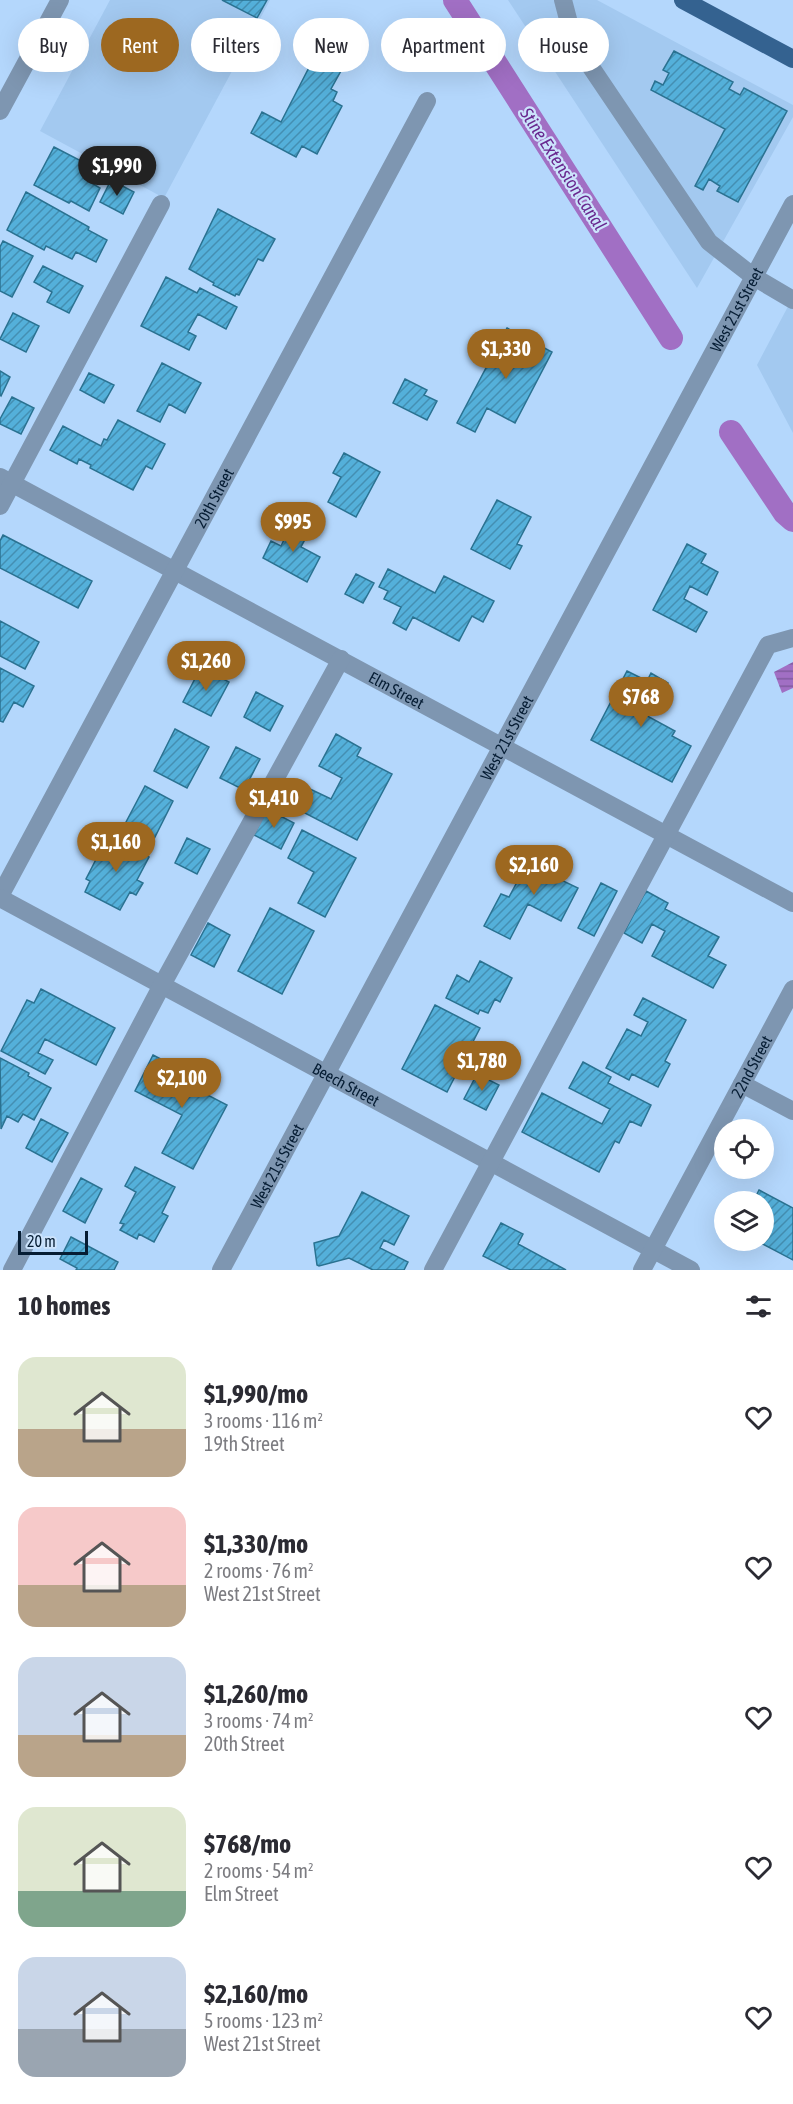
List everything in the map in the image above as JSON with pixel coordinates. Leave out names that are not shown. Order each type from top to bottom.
[{"type":"main road","points":[[683,0],[793,59]]},
{"type":"street","points":[[0,111],[60,0]]},
{"type":"street","points":[[563,0],[573,42],[709,242],[753,277],[793,300]]},
{"type":"street","name":"20th Street","points":[[0,897],[427,101]]},
{"type":"street","points":[[0,506],[6,480],[161,204]]},
{"type":"street","name":"West 21st Street","points":[[220,1270],[793,204]]},
{"type":"street","name":"Elm Street","points":[[6,480],[793,903]]},
{"type":"street","points":[[433,1270],[768,645],[793,638]]},
{"type":"street","points":[[12,1270],[162,985],[340,659]]},
{"type":"street","name":"Beech Street","points":[[0,897],[691,1270]]},
{"type":"street","name":"22nd Street","points":[[642,1270],[793,988]]},
{"type":"street","points":[[742,1084],[793,1111]]},
{"type":"shaded area","points":[[110,0],[270,0],[260,18],[191,18],[191,72],[231,72],[164,198],[40,131],[72,72],[89,72],[89,39]]},
{"type":"shaded area","points":[[508,0],[597,0],[793,105],[793,117],[697,288],[555,72],[609,72],[609,18],[520,18]]},
{"type":"shaded area","points":[[793,297],[793,433],[757,365]]},
{"type":"shaded area","points":[[793,662],[793,688],[782,693],[774,672]]},
{"type":"building","points":[[222,0],[267,0],[257,18]]},
{"type":"building","points":[[674,51],[733,82],[729,89],[740,95],[744,88],[787,111],[738,202],[717,191],[720,186],[709,179],[703,190],[695,186],[725,129],[651,90],[655,81],[663,85],[669,73],[663,70]]},
{"type":"building","points":[[307,72],[340,72],[331,89],[337,92],[333,101],[342,106],[317,154],[302,146],[296,157],[251,133],[262,112],[281,122]]},
{"type":"building","points":[[54,147],[89,165],[83,178],[100,188],[89,211],[34,185]]},
{"type":"building","points":[[111,180],[134,192],[123,214],[100,202]]},
{"type":"building","points":[[26,192],[89,227],[88,230],[107,240],[96,262],[76,252],[72,259],[46,246],[44,250],[7,230]]},
{"type":"building","points":[[218,209],[275,239],[263,261],[258,259],[239,295],[235,296],[189,269]]},
{"type":"building","points":[[3,241],[33,256],[12,297],[0,291],[0,247]]},
{"type":"building","points":[[43,266],[83,286],[69,313],[47,302],[52,292],[34,282]]},
{"type":"building","points":[[166,277],[197,293],[200,288],[237,307],[226,329],[198,314],[188,332],[196,336],[189,350],[141,326]]},
{"type":"building","points":[[13,313],[39,326],[26,352],[0,339]]},
{"type":"building","points":[[507,328],[552,352],[515,423],[487,408],[475,432],[457,423]]},
{"type":"building","points":[[162,363],[201,383],[185,413],[169,404],[160,422],[137,411]]},
{"type":"building","points":[[0,371],[10,377],[1,396],[0,395]]},
{"type":"building","points":[[89,373],[114,385],[104,403],[80,390]]},
{"type":"building","points":[[405,379],[427,390],[424,395],[437,401],[427,420],[393,403]]},
{"type":"building","points":[[12,397],[34,408],[21,434],[0,424],[0,419]]},
{"type":"building","points":[[118,420],[165,444],[152,469],[146,466],[133,490],[90,468],[91,465],[79,459],[77,464],[50,450],[63,426],[101,446]]},
{"type":"building","points":[[344,453],[380,472],[356,517],[328,502],[341,477],[333,473]]},
{"type":"building","points":[[497,500],[531,517],[517,544],[522,546],[510,569],[471,549]]},
{"type":"building","points":[[293,521],[310,530],[301,547],[320,557],[307,582],[263,558],[271,541],[281,546]]},
{"type":"building","points":[[3,535],[92,581],[78,608],[0,568],[0,541]]},
{"type":"building","points":[[687,544],[706,554],[701,563],[718,572],[707,595],[690,586],[684,599],[707,612],[696,632],[653,610]]},
{"type":"building","points":[[388,569],[435,593],[444,576],[494,601],[483,622],[472,616],[459,641],[413,617],[406,630],[393,623],[401,607],[384,599],[388,591],[379,587]]},
{"type":"building","points":[[356,574],[374,583],[363,603],[345,594]]},
{"type":"building","points":[[0,621],[39,642],[25,669],[0,656]]},
{"type":"building","points":[[201,667],[229,682],[211,716],[183,702]]},
{"type":"building","points":[[0,668],[34,686],[23,707],[14,702],[3,722],[0,721]]},
{"type":"building","points":[[627,671],[647,681],[651,673],[668,683],[653,712],[641,706],[638,711],[675,731],[672,736],[691,746],[672,782],[591,740]]},
{"type":"building","points":[[256,692],[283,706],[270,731],[244,717]]},
{"type":"building","points":[[175,729],[209,747],[187,788],[154,771]]},
{"type":"building","points":[[336,734],[361,748],[357,756],[392,774],[357,840],[297,809],[308,788],[331,799],[342,778],[319,766]]},
{"type":"building","points":[[236,747],[260,759],[244,790],[220,778]]},
{"type":"building","points":[[145,786],[173,801],[154,839],[125,824]]},
{"type":"building","points":[[267,809],[294,823],[281,849],[254,835]]},
{"type":"building","points":[[302,830],[356,858],[325,917],[298,903],[314,872],[288,858]]},
{"type":"building","points":[[108,836],[149,857],[137,880],[143,883],[136,895],[130,892],[120,910],[85,892],[90,881],[86,879]]},
{"type":"building","points":[[187,838],[210,849],[197,874],[175,863]]},
{"type":"building","points":[[542,852],[568,866],[561,880],[578,888],[561,921],[528,904],[510,939],[484,926],[501,894],[509,897],[524,869],[531,873]]},
{"type":"building","points":[[601,883],[617,891],[594,936],[578,928]]},
{"type":"building","points":[[646,891],[668,903],[665,909],[719,937],[708,956],[726,965],[713,988],[652,956],[665,931],[652,924],[642,943],[624,933]]},
{"type":"building","points":[[270,908],[314,931],[282,994],[238,971]]},
{"type":"building","points":[[208,923],[230,935],[214,967],[191,955]]},
{"type":"building","points":[[480,961],[512,978],[500,1002],[495,999],[488,1013],[480,1010],[478,1014],[446,998],[457,975],[469,982]]},
{"type":"building","points":[[41,989],[115,1028],[96,1065],[45,1039],[38,1053],[53,1060],[45,1074],[1,1051],[27,1000],[34,1003]]},
{"type":"building","points":[[643,998],[686,1020],[665,1061],[670,1064],[658,1087],[632,1074],[629,1080],[606,1068],[627,1029],[641,1036],[648,1022],[634,1015]]},
{"type":"building","points":[[435,1005],[480,1028],[447,1092],[402,1069]]},
{"type":"building","points":[[153,1055],[201,1080],[196,1089],[227,1105],[193,1169],[162,1153],[182,1115],[135,1091]]},
{"type":"building","points":[[0,1058],[51,1088],[34,1120],[23,1114],[18,1122],[7,1116],[1,1129]]},
{"type":"building","points":[[583,1062],[611,1077],[608,1083],[651,1105],[641,1126],[630,1121],[619,1143],[615,1141],[599,1172],[522,1132],[542,1093],[602,1124],[610,1109],[569,1088]]},
{"type":"building","points":[[477,1074],[499,1085],[486,1110],[464,1099]]},
{"type":"building","points":[[41,1119],[68,1133],[52,1162],[26,1148]]},
{"type":"building","points":[[135,1167],[175,1187],[162,1213],[168,1216],[154,1242],[139,1234],[137,1239],[120,1230],[124,1224],[120,1223],[136,1192],[125,1186]]},
{"type":"building","points":[[81,1178],[102,1189],[85,1223],[63,1211]]},
{"type":"building","points":[[362,1192],[409,1216],[394,1245],[384,1240],[380,1248],[408,1262],[404,1270],[373,1270],[349,1258],[317,1265],[314,1243],[339,1236]]},
{"type":"building","points":[[774,1198],[793,1208],[793,1260],[774,1250]]},
{"type":"building","points":[[501,1223],[523,1234],[518,1244],[566,1270],[511,1270],[483,1256]]},
{"type":"building","points":[[71,1237],[118,1262],[114,1270],[76,1270],[77,1268],[60,1259]]},
{"type":"waterway","name":"Stine Extension Canal","points":[[455,0],[671,338]]},
{"type":"waterway","points":[[731,432],[785,513],[793,520]]}]
